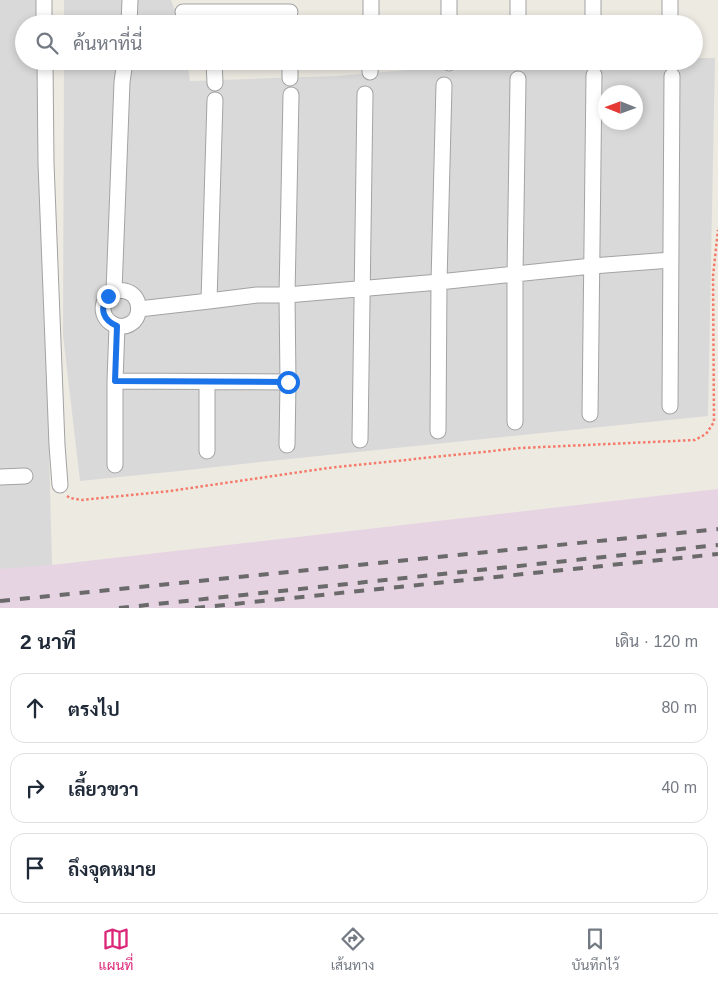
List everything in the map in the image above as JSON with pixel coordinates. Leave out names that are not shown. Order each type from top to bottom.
[{"type":"street","points":[[44,0],[44,15]]},
{"type":"street","points":[[129,15],[130,0]]},
{"type":"street","points":[[371,0],[371,15]]},
{"type":"street","points":[[449,0],[449,15]]},
{"type":"street","points":[[518,0],[518,15]]},
{"type":"street","points":[[592,15],[593,0]]},
{"type":"street","points":[[670,0],[670,15]]},
{"type":"street","points":[[183,12],[198,15]]},
{"type":"street","points":[[252,15],[290,12]]},
{"type":"street","points":[[45,70],[46,163],[60,485]]},
{"type":"street","points":[[114,291],[124,70]]},
{"type":"street","points":[[214,70],[215,84]]},
{"type":"street","points":[[290,70],[290,78]]},
{"type":"street","points":[[590,414],[594,75]]},
{"type":"street","points":[[670,406],[672,76]]},
{"type":"street","points":[[515,422],[514,275],[518,79]]},
{"type":"street","points":[[438,431],[439,282],[444,85]]},
{"type":"street","points":[[360,440],[365,94]]},
{"type":"street","points":[[287,445],[287,295],[291,95]]},
{"type":"street","points":[[209,301],[215,100]]},
{"type":"street","points":[[139,309],[257,295],[287,295],[671,260]]},
{"type":"street","points":[[114,291],[131,293],[138,303],[138,315],[129,325],[117,326],[111,324],[104,314],[104,301],[114,291]]},
{"type":"street","points":[[115,465],[117,326]]},
{"type":"street","points":[[115,381],[288,382]]},
{"type":"street","points":[[207,382],[207,451]]},
{"type":"street","points":[[0,477],[25,476]]},
{"type":"path","points":[[60,485],[64,493],[70,498],[82,500],[170,491],[328,468],[521,448],[695,440],[706,434],[714,422],[713,276],[718,230]]},
{"type":"shaded area","points":[[0,0],[38,0],[38,15],[15,15],[15,70],[39,70],[52,565],[0,571]]},
{"type":"shaded area","points":[[64,0],[171,0],[177,15],[64,15]]},
{"type":"shaded area","points":[[703,58],[715,58],[708,416],[80,481],[63,335],[64,70],[188,70],[190,81],[336,76],[407,70],[703,70]]},
{"type":"shaded area","points":[[718,489],[718,608],[0,608],[0,569],[52,565]]},
{"type":"railway","points":[[0,601],[718,529]]},
{"type":"railway","points":[[119,608],[718,545]]},
{"type":"railway","points":[[195,608],[718,554]]},
{"type":"route","points":[[108,296],[104,301],[104,314],[111,324],[117,326],[115,381],[288,382]]}]
